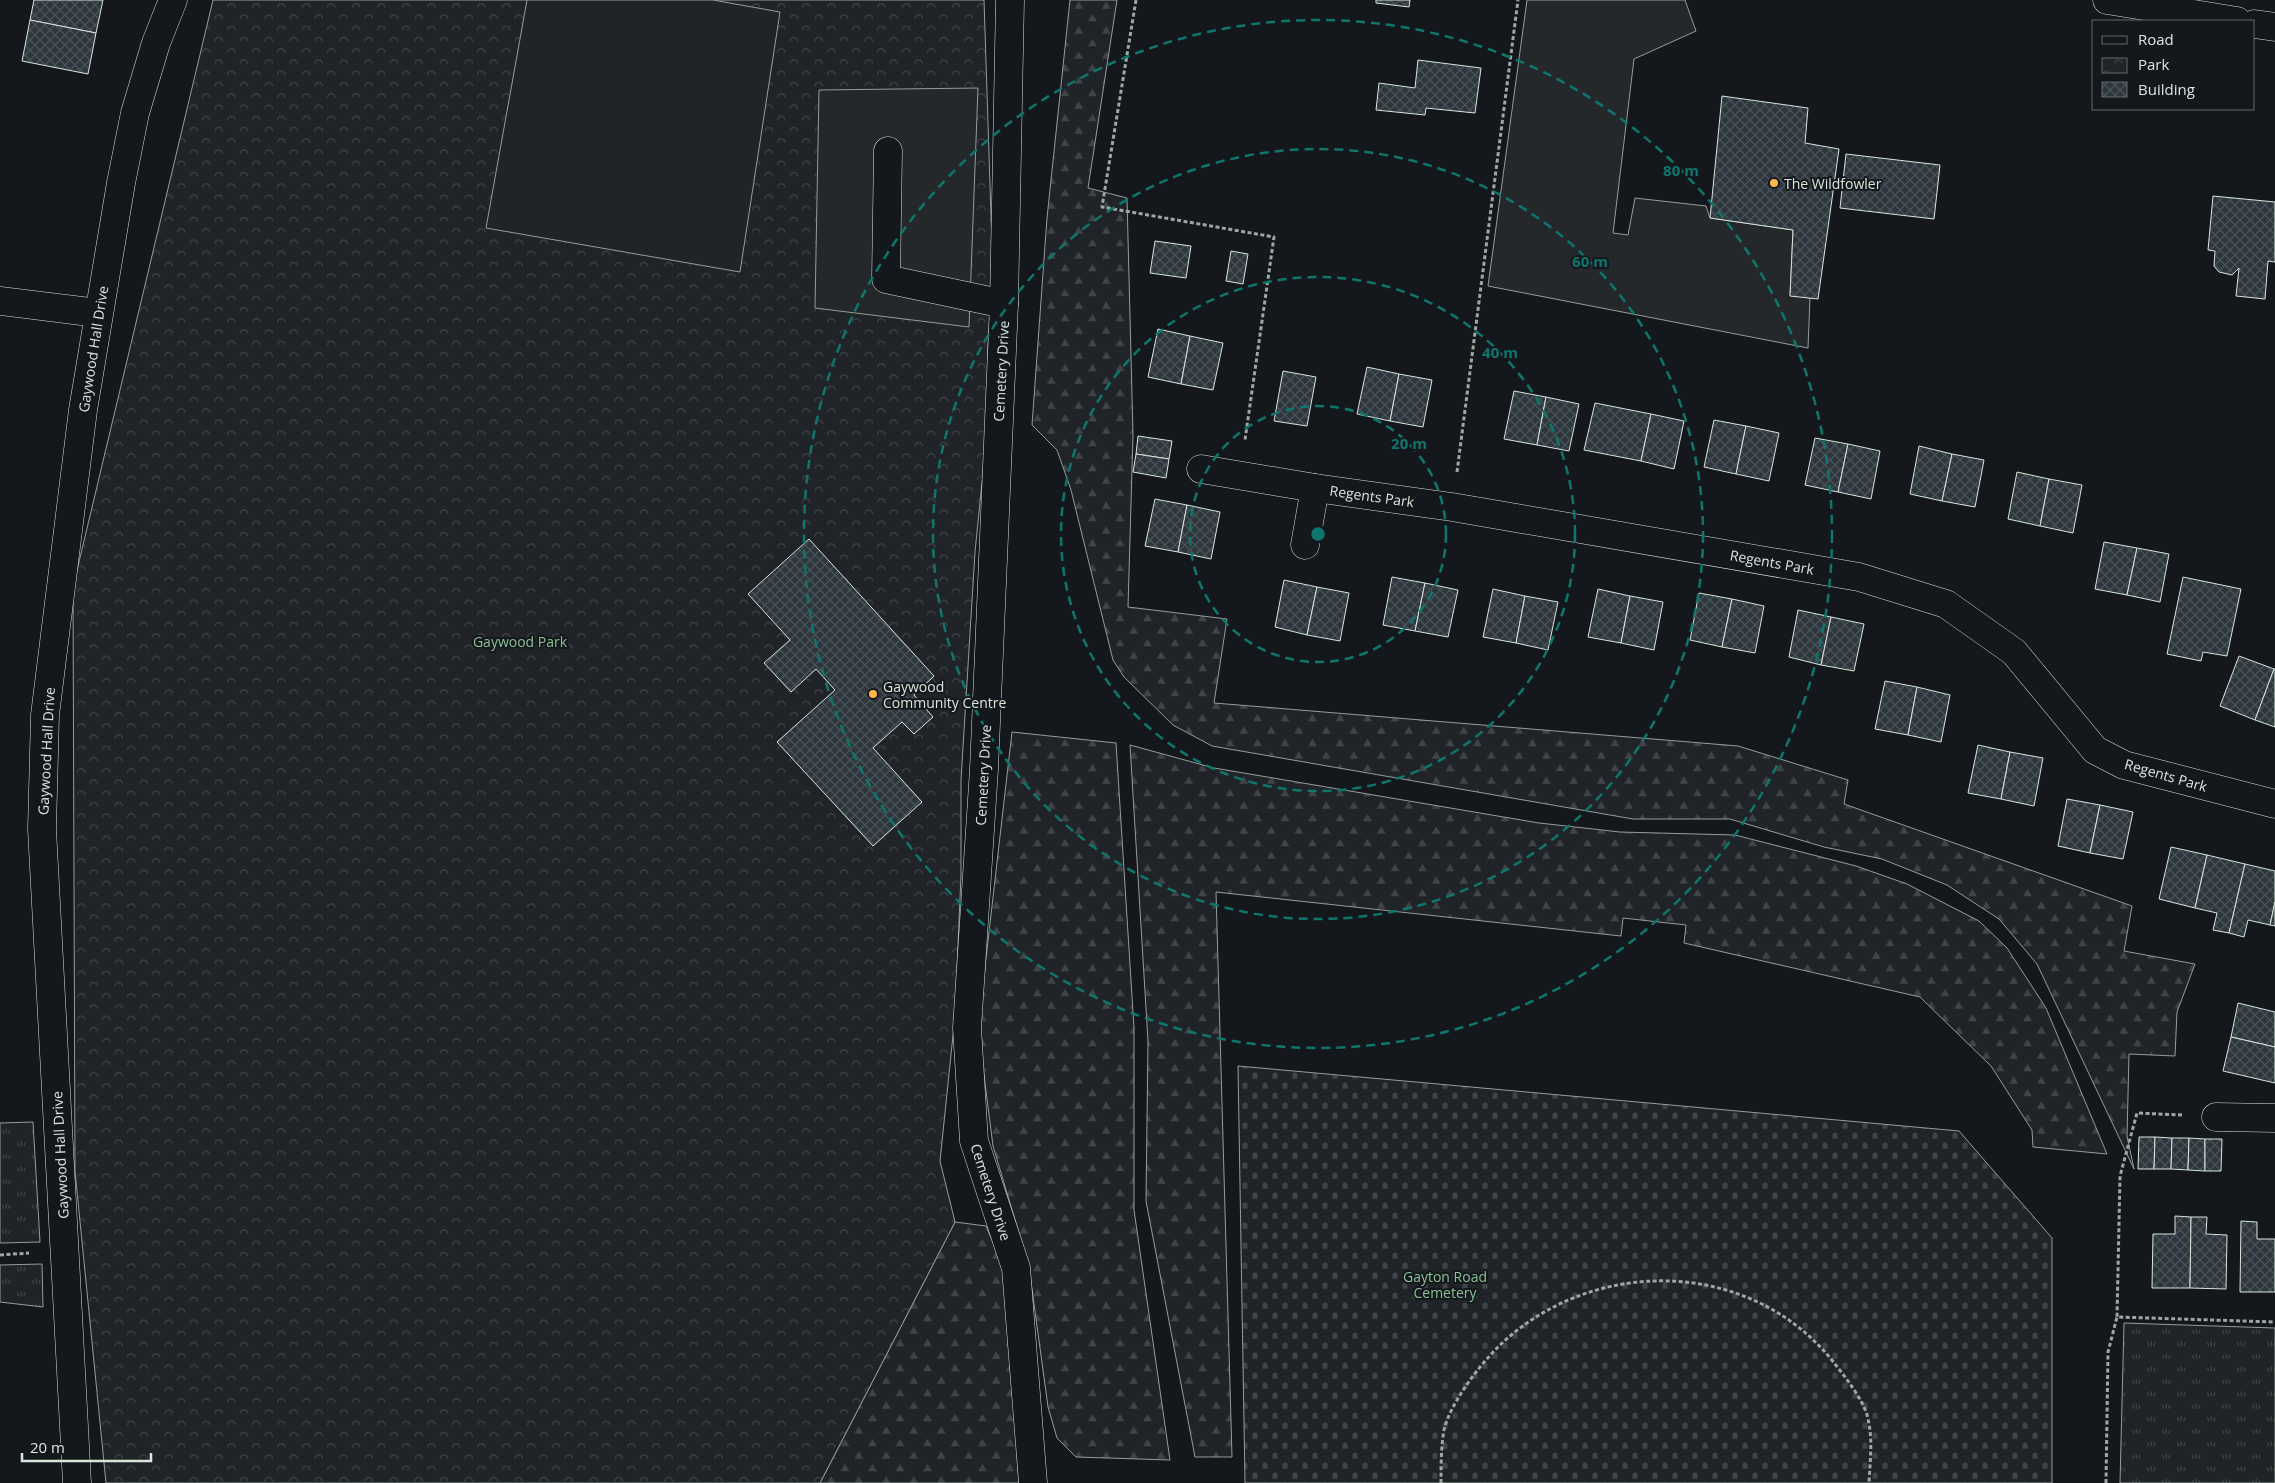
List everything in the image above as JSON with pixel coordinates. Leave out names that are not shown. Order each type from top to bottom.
[{"type":"street","name":"Gaywood Hall Drive","points":[[77,1483],[42,829],[45,715],[83,410],[98,314],[135,113],[156,43],[173,0]]},
{"type":"street","name":"Cemetery Drive","points":[[1010,0],[1004,304],[984,769],[966,1028],[974,1141],[1016,1268],[1033,1483]]},
{"type":"street","points":[[2107,0],[2231,20]]},
{"type":"street","points":[[2255,24],[2275,28]]},
{"type":"street","points":[[888,151],[886,279],[1004,304]]},
{"type":"street","points":[[0,301],[98,314]]},
{"type":"street","name":"Regents Park","points":[[1201,469],[1315,488],[1452,507],[1859,577],[1946,604],[2014,652],[2095,750],[2124,765],[2275,804]]},
{"type":"street","points":[[1305,545],[1315,488]]},
{"type":"street","points":[[2216,1117],[2275,1118]]},
{"type":"path","points":[[1136,0],[1102,207],[1274,237],[1239,475]]},
{"type":"path","points":[[1452,507],[1518,0]]},
{"type":"path","points":[[2106,1483],[2108,1352],[2117,1317],[2120,1176],[2137,1113],[2216,1117]]},
{"type":"path","points":[[1441,1483],[1444,1429],[1461,1394],[1483,1362],[1510,1335],[1542,1312],[1576,1295],[1614,1284],[1652,1280],[1691,1282],[1728,1291],[1772,1311],[1797,1327],[1825,1352],[1849,1383],[1868,1417],[1871,1444],[1869,1483]]},
{"type":"path","points":[[2117,1317],[2275,1322]]},
{"type":"green space","name":"Gaywood Park","points":[[213,0],[984,0],[993,277],[988,346],[986,443],[975,552],[961,780],[961,875],[955,1016],[940,1161],[955,1222],[820,1483],[106,1483],[75,1171],[73,587]]},
{"type":"green space","points":[[527,0],[713,0],[780,12],[740,272],[486,228]]},
{"type":"green space","points":[[1070,0],[1117,0],[1088,188],[1127,198],[1133,435],[1128,607],[1227,619],[1214,703],[1738,746],[1848,780],[1844,804],[2132,906],[2124,951],[2195,964],[2177,1012],[2175,1056],[2129,1054],[2127,1136],[2134,1169],[2037,964],[1999,919],[1947,885],[1882,859],[1824,847],[1730,819],[1633,819],[1212,746],[1173,725],[1124,677],[1113,660],[1071,490],[1057,450],[1032,425],[1047,218]]},
{"type":"green space","points":[[1012,732],[1116,743],[1134,1028],[1134,1210],[1170,1460],[1076,1457],[1057,1438],[1048,1407],[1029,1267],[993,1146],[978,1028]]},
{"type":"green space","points":[[1130,745],[1214,768],[1539,823],[1620,832],[1735,835],[1856,866],[1907,884],[1979,921],[2007,948],[2046,1008],[2107,1154],[2033,1147],[2032,1130],[1991,1066],[1920,997],[1684,943],[1686,925],[1623,918],[1621,936],[1216,892],[1232,1457],[1195,1457],[1146,1201],[1148,1041]]},
{"type":"green space","name":"Gayton Road Cemetery","points":[[1238,1066],[1959,1131],[2052,1238],[2052,1483],[1245,1483]]},
{"type":"green space","points":[[33,1122],[40,1242],[0,1243],[0,1123]]},
{"type":"green space","points":[[955,1222],[986,1226],[1004,1268],[1019,1483],[820,1483]]},
{"type":"green space","points":[[42,1264],[43,1307],[0,1302],[0,1265]]},
{"type":"green space","points":[[2124,1323],[2275,1328],[2275,1483],[2120,1483]]},
{"type":"shaded area","points":[[1527,0],[1685,0],[1696,31],[1634,59],[1613,233],[1628,235],[1635,198],[1706,206],[1710,218],[1793,230],[1790,295],[1810,298],[1808,348],[1488,286]]},
{"type":"shaded area","points":[[978,88],[969,327],[815,308],[819,90]]},
{"type":"building","points":[[34,0],[103,0],[96,33],[30,20]]},
{"type":"building","points":[[1376,0],[1410,0],[1409,7],[1376,3]]},
{"type":"building","points":[[30,20],[96,33],[88,74],[22,61]]},
{"type":"building","points":[[1418,60],[1481,68],[1475,113],[1426,108],[1425,115],[1376,110],[1379,83],[1415,88]]},
{"type":"building","name":"The Wildfowler","points":[[1722,96],[1808,108],[1805,143],[1839,149],[1818,299],[1790,296],[1793,230],[1710,218]]},
{"type":"building","points":[[1846,154],[1940,165],[1934,219],[1840,208]]},
{"type":"building","points":[[2213,196],[2275,202],[2275,262],[2268,261],[2265,299],[2236,296],[2239,268],[2232,275],[2219,272],[2214,266],[2215,251],[2208,250]]},
{"type":"building","points":[[1155,241],[1191,246],[1186,278],[1150,273]]},
{"type":"building","points":[[1231,251],[1248,254],[1243,284],[1226,281]]},
{"type":"building","points":[[1158,329],[1190,336],[1181,384],[1148,377]]},
{"type":"building","points":[[1190,336],[1223,343],[1213,390],[1181,384]]},
{"type":"building","points":[[1367,367],[1399,374],[1390,421],[1357,414]]},
{"type":"building","points":[[1283,371],[1316,377],[1307,426],[1274,421]]},
{"type":"building","points":[[1399,374],[1432,380],[1423,427],[1390,421]]},
{"type":"building","points":[[1514,391],[1546,397],[1537,445],[1504,439]]},
{"type":"building","points":[[1546,397],[1579,404],[1569,451],[1537,445]]},
{"type":"building","points":[[1595,403],[1651,414],[1641,461],[1584,450]]},
{"type":"building","points":[[1651,414],[1684,421],[1674,469],[1641,461]]},
{"type":"building","points":[[1714,420],[1746,426],[1736,474],[1704,467]]},
{"type":"building","points":[[1746,426],[1779,433],[1769,481],[1736,474]]},
{"type":"building","points":[[1138,436],[1172,441],[1169,459],[1136,454]]},
{"type":"building","points":[[1815,438],[1848,444],[1838,492],[1805,485]]},
{"type":"building","points":[[1848,444],[1880,451],[1871,499],[1838,492]]},
{"type":"building","points":[[1919,446],[1952,454],[1942,501],[1910,494]]},
{"type":"building","points":[[1136,454],[1169,459],[1166,478],[1133,472]]},
{"type":"building","points":[[1952,454],[1984,460],[1975,507],[1942,501]]},
{"type":"building","points":[[2017,472],[2049,479],[2040,526],[2008,519]]},
{"type":"building","points":[[2049,479],[2082,485],[2073,533],[2040,526]]},
{"type":"building","points":[[1155,499],[1187,505],[1178,552],[1145,546]]},
{"type":"building","points":[[1187,505],[1220,512],[1211,559],[1178,552]]},
{"type":"building","name":"Gaywood Community Centre","points":[[809,539],[934,676],[914,695],[933,717],[914,734],[902,722],[873,748],[922,802],[873,846],[777,742],[835,690],[816,669],[791,692],[764,663],[790,640],[748,594]]},
{"type":"building","points":[[2104,542],[2137,548],[2127,595],[2095,589]]},
{"type":"building","points":[[2137,548],[2169,554],[2160,602],[2127,595]]},
{"type":"building","points":[[1392,577],[1425,583],[1415,631],[1383,625]]},
{"type":"building","points":[[2183,577],[2241,589],[2227,656],[2203,652],[2201,661],[2167,654]]},
{"type":"building","points":[[1284,580],[1317,587],[1307,635],[1275,627]]},
{"type":"building","points":[[1425,583],[1458,590],[1448,637],[1415,631]]},
{"type":"building","points":[[1317,587],[1349,593],[1340,641],[1307,635]]},
{"type":"building","points":[[1493,589],[1525,596],[1516,643],[1483,637]]},
{"type":"building","points":[[1598,589],[1630,596],[1621,643],[1588,637]]},
{"type":"building","points":[[1699,593],[1732,599],[1722,647],[1690,640]]},
{"type":"building","points":[[1525,596],[1558,602],[1548,650],[1516,643]]},
{"type":"building","points":[[1630,596],[1663,602],[1654,650],[1621,643]]},
{"type":"building","points":[[1732,599],[1764,606],[1755,653],[1722,647]]},
{"type":"building","points":[[1798,610],[1831,617],[1821,665],[1789,657]]},
{"type":"building","points":[[1831,617],[1864,624],[1854,671],[1821,665]]},
{"type":"building","points":[[2239,656],[2274,669],[2255,720],[2220,706]]},
{"type":"building","points":[[2275,669],[2275,727],[2255,720]]},
{"type":"building","points":[[1885,681],[1917,687],[1908,735],[1875,729]]},
{"type":"building","points":[[1917,687],[1950,695],[1941,742],[1908,735]]},
{"type":"building","points":[[1978,745],[2010,752],[2001,799],[1968,793]]},
{"type":"building","points":[[2010,752],[2043,758],[2034,806],[2001,799]]},
{"type":"building","points":[[2067,799],[2100,805],[2090,853],[2058,846]]},
{"type":"building","points":[[2100,805],[2133,812],[2123,859],[2090,853]]},
{"type":"building","points":[[2171,847],[2207,855],[2195,908],[2159,899]]},
{"type":"building","points":[[2207,855],[2245,864],[2229,933],[2213,930],[2217,913],[2195,908]]},
{"type":"building","points":[[2245,864],[2275,871],[2275,902],[2270,925],[2248,920],[2244,937],[2229,933]]},
{"type":"building","points":[[2275,902],[2275,926],[2270,925]]},
{"type":"building","points":[[2238,1003],[2275,1012],[2275,1047],[2231,1037]]},
{"type":"building","points":[[2231,1037],[2275,1047],[2275,1083],[2223,1071]]},
{"type":"building","points":[[2139,1137],[2155,1137],[2154,1169],[2138,1169]]},
{"type":"building","points":[[2155,1137],[2172,1138],[2171,1169],[2154,1169]]},
{"type":"building","points":[[2172,1138],[2189,1138],[2188,1170],[2171,1169]]},
{"type":"building","points":[[2189,1138],[2205,1139],[2205,1171],[2188,1170]]},
{"type":"building","points":[[2205,1139],[2222,1139],[2221,1171],[2205,1171]]},
{"type":"building","points":[[2175,1216],[2191,1217],[2190,1288],[2152,1288],[2153,1234],[2175,1234]]},
{"type":"building","points":[[2191,1217],[2207,1217],[2206,1234],[2227,1235],[2226,1289],[2190,1288]]},
{"type":"building","points":[[2241,1221],[2257,1222],[2257,1239],[2275,1239],[2275,1292],[2240,1292]]},
{"type":"place","name":"The Wildfowler","points":[[1774,183]]},
{"type":"place","name":"Gaywood Community Centre","points":[[873,694]]}]
